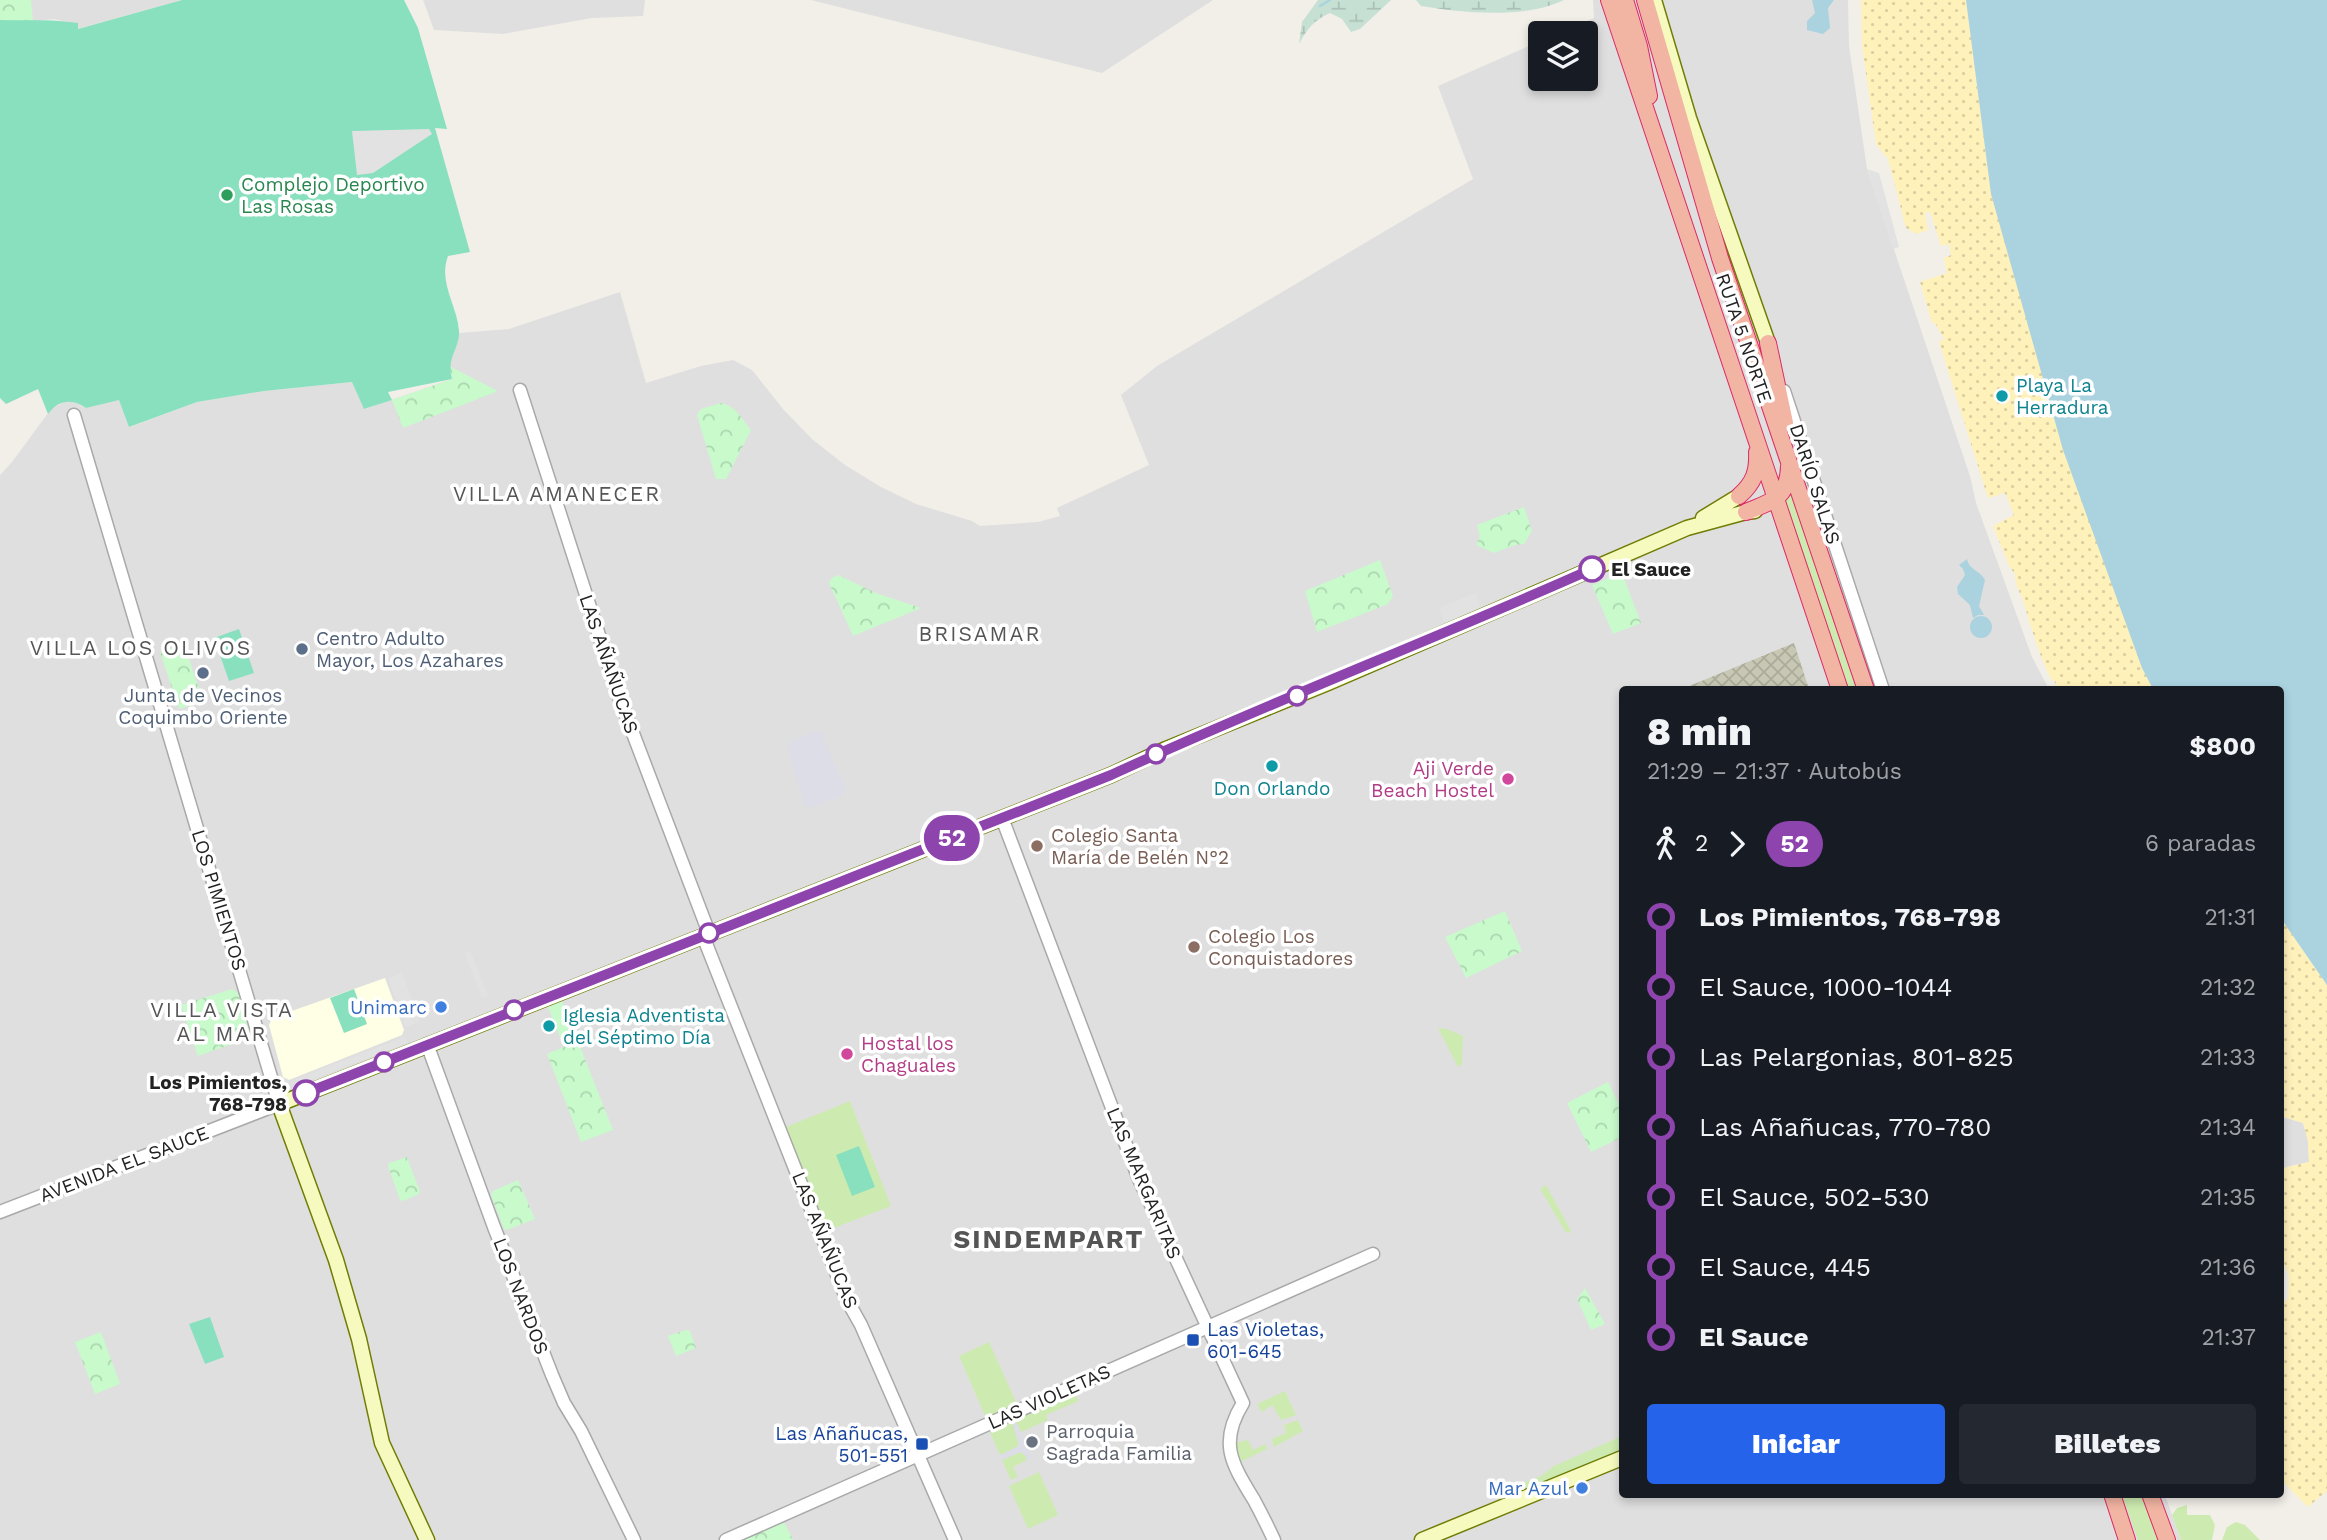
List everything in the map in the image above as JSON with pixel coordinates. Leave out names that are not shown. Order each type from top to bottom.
[{"type":"highway","name":"RUTA 5 NORTE","points":[[1609,0],[1839,686]]},
{"type":"highway","points":[[1625,0],[1639,46],[1655,140]]},
{"type":"highway","name":"RUTA 5 NORTE","points":[[1645,0],[1671,77],[1712,232],[1865,686]]},
{"type":"highway","points":[[1751,512],[1782,494],[1789,464],[1786,432],[1768,344]]},
{"type":"highway","points":[[1739,496],[1755,477],[1758,464],[1757,443]]},
{"type":"highway","points":[[1751,512],[1774,518],[1787,531]]},
{"type":"highway","points":[[2113,1498],[2127,1540]]},
{"type":"highway","points":[[2151,1498],[2167,1540]]},
{"type":"main road","name":"DARÍO SALAS","points":[[1654,0],[1671,77],[1768,344]]},
{"type":"main road","name":"AVENIDA EL SAUCE","points":[[279,1104],[1002,818],[1328,683],[1687,528],[1739,496]]},
{"type":"main road","name":"AVENIDA EL SAUCE","points":[[1687,528],[1751,512]]},
{"type":"main road","name":"LOS PIMIENTOS","points":[[279,1104],[336,1260],[359,1339],[382,1443],[427,1540]]},
{"type":"main road","points":[[1422,1540],[1453,1534],[1619,1459]]},
{"type":"street","name":"DARÍO SALAS","points":[[1768,344],[1882,686]]},
{"type":"street","name":"LAS AÑAÑUCAS","points":[[520,390],[618,694],[706,935],[847,1300],[861,1325],[955,1540]]},
{"type":"street","name":"LOS PIMIENTOS","points":[[74,415],[279,1104]]},
{"type":"street","name":"LAS MARGARITAS","points":[[1002,818],[1139,1179],[1243,1403],[1231,1428],[1231,1460],[1274,1540]]},
{"type":"street","name":"LOS NARDOS","points":[[427,1044],[494,1227],[556,1384],[634,1540]]},
{"type":"street","name":"AVENIDA EL SAUCE","points":[[0,1212],[279,1104]]},
{"type":"street","name":"LAS VIOLETAS","points":[[726,1540],[1373,1254]]},
{"type":"shaded area","points":[[0,0],[182,0],[77,29],[78,24],[53,19],[33,22],[0,20]]},
{"type":"shaded area","points":[[423,0],[645,0],[643,16],[592,18],[503,34],[434,30]]},
{"type":"shaded area","points":[[811,0],[1213,0],[1102,73]]},
{"type":"shaded area","points":[[1593,0],[1848,0],[1849,46],[1867,169],[1970,476],[1976,503],[2032,657],[2047,686],[1619,686],[1619,1498],[2166,1498],[2181,1540],[0,1540],[0,475],[51,409],[66,401],[86,408],[119,399],[130,427],[197,402],[264,391],[353,382],[365,409],[452,379],[449,366],[459,333],[509,329],[620,292],[646,383],[701,366],[733,360],[752,370],[783,409],[812,439],[845,465],[881,487],[916,504],[972,521],[980,526],[1038,522],[1060,516],[1057,508],[1149,465],[1121,395],[1157,366],[1473,179],[1438,86],[1528,46],[1528,91],[1598,91],[1598,21],[1587,21],[1594,18]]},
{"type":"shaded area","points":[[429,129],[432,134],[373,173],[357,175],[352,131]]},
{"type":"shaded area","points":[[1867,169],[1879,173],[1899,247],[1893,249]]},
{"type":"shaded area","points":[[1476,593],[1481,609],[1444,623],[1439,608]]},
{"type":"shaded area","points":[[1794,643],[1808,686],[1689,686]]},
{"type":"shaded area","points":[[816,729],[825,735],[823,737],[846,790],[842,796],[809,808],[804,805],[788,747],[792,739]]},
{"type":"shaded area","points":[[470,950],[488,996],[482,998],[465,954]]},
{"type":"shaded area","points":[[402,973],[420,1022],[406,1027],[388,978]]},
{"type":"shaded area","points":[[385,978],[404,1030],[402,1035],[289,1080],[283,1077],[269,1025],[272,1018]]},
{"type":"shaded area","points":[[403,1038],[409,1042],[295,1086],[296,1079]]},
{"type":"shaded area","points":[[2284,1117],[2303,1123],[2308,1141],[2309,1162],[2284,1168]]},
{"type":"shaded area","points":[[1015,1420],[1032,1458],[1027,1460],[1020,1452],[1002,1460],[1000,1455],[1019,1444],[1012,1422]]},
{"type":"green space","points":[[0,0],[31,0],[33,22],[0,20]]},
{"type":"green space","name":"Complejo Deportivo Las Rosas","points":[[182,0],[404,0],[418,28],[447,129],[435,128],[470,252],[448,256],[446,266],[445,275],[459,331],[451,365],[452,379],[388,392],[392,400],[364,409],[352,382],[264,391],[197,402],[129,427],[119,400],[86,408],[66,402],[56,406],[48,414],[38,389],[6,404],[0,398],[0,20],[78,23],[78,29]]},
{"type":"green space","points":[[1318,0],[1391,0],[1360,29],[1351,32],[1342,19],[1330,13],[1312,26],[1299,44],[1302,22]]},
{"type":"green space","points":[[1416,0],[1564,0],[1531,10],[1494,13],[1421,6]]},
{"type":"green space","points":[[449,366],[496,392],[403,428],[392,400],[452,379]]},
{"type":"green space","points":[[721,403],[734,410],[751,430],[726,479],[716,479],[697,415],[701,409]]},
{"type":"green space","points":[[1791,486],[1859,686],[1846,686],[1783,498]]},
{"type":"green space","points":[[1524,507],[1532,531],[1524,544],[1494,553],[1476,545],[1480,536],[1477,525]]},
{"type":"green space","points":[[1380,560],[1393,596],[1388,604],[1317,632],[1305,591]]},
{"type":"green space","points":[[1619,574],[1623,576],[1641,623],[1613,634],[1592,585]]},
{"type":"green space","points":[[838,575],[876,593],[921,608],[853,636],[829,583]]},
{"type":"green space","points":[[239,629],[254,673],[229,681],[214,638]]},
{"type":"green space","points":[[184,644],[203,701],[179,709],[160,652]]},
{"type":"green space","points":[[1505,911],[1522,951],[1466,978],[1445,937]]},
{"type":"green space","points":[[232,989],[238,993],[249,1038],[198,1056],[181,1005]]},
{"type":"green space","points":[[354,989],[367,1024],[344,1033],[330,998]]},
{"type":"green space","points":[[562,1001],[613,1130],[581,1142],[547,1054],[564,1047],[548,1007]]},
{"type":"green space","points":[[1438,1028],[1463,1036],[1462,1064],[1458,1067]]},
{"type":"green space","points":[[1608,1082],[1619,1105],[1619,1138],[1591,1152],[1567,1103]]},
{"type":"green space","points":[[850,1101],[891,1206],[826,1231],[786,1127]]},
{"type":"green space","points":[[859,1146],[875,1187],[852,1196],[836,1155]]},
{"type":"green space","points":[[407,1157],[420,1192],[403,1201],[400,1200],[388,1166],[389,1163]]},
{"type":"green space","points":[[518,1180],[535,1219],[507,1230],[504,1229],[491,1195],[493,1191]]},
{"type":"green space","points":[[1546,1185],[1571,1231],[1569,1233],[1565,1231],[1540,1189]]},
{"type":"green space","points":[[1585,1288],[1605,1324],[1591,1330],[1577,1299]]},
{"type":"green space","points":[[210,1317],[224,1357],[205,1364],[189,1324]]},
{"type":"green space","points":[[690,1331],[696,1348],[676,1356],[668,1336]]},
{"type":"green space","points":[[101,1332],[120,1384],[95,1394],[75,1342]]},
{"type":"green space","points":[[989,1342],[1017,1404],[986,1418],[959,1356]]},
{"type":"green space","points":[[1285,1391],[1296,1415],[1281,1420],[1272,1405],[1262,1412],[1257,1404]]},
{"type":"green space","points":[[1075,1394],[1079,1401],[1046,1415],[1048,1420],[1021,1432],[1015,1420]]},
{"type":"green space","points":[[1298,1420],[1303,1431],[1274,1447],[1272,1439],[1286,1433],[1284,1425]]},
{"type":"green space","points":[[1012,1422],[1019,1444],[1000,1455],[990,1432]]},
{"type":"green space","points":[[1619,1437],[1619,1453],[1501,1501],[1497,1490],[1541,1476],[1554,1466]]},
{"type":"green space","points":[[1248,1440],[1253,1450],[1265,1444],[1267,1449],[1238,1463],[1235,1443]]},
{"type":"green space","points":[[1020,1452],[1026,1455],[1027,1460],[1013,1467],[1018,1477],[1011,1480],[1002,1460]]},
{"type":"green space","points":[[1039,1472],[1058,1515],[1028,1529],[1009,1486]]},
{"type":"green space","points":[[2123,1498],[2143,1498],[2160,1540],[2138,1540]]},
{"type":"green space","points":[[2187,1505],[2187,1515],[2210,1515],[2215,1525],[2212,1540],[2181,1540],[2172,1515],[2177,1508]]},
{"type":"green space","points":[[781,1522],[785,1524],[793,1540],[741,1540]]},
{"type":"green space","points":[[2236,1522],[2245,1525],[2260,1540],[2222,1540],[2227,1527]]},
{"type":"sand","name":"Playa La Herradura","points":[[1861,0],[1966,0],[1991,194],[2142,668],[2151,686],[2057,686],[2054,680],[2052,681],[2016,585],[2015,574],[2009,566],[1993,526],[2014,515],[2005,493],[1988,498],[1939,342],[1944,339],[1935,323],[1932,323],[1920,282],[1947,273],[1944,258],[1951,255],[1949,244],[1941,246],[1930,212],[1925,213],[1928,230],[1916,234],[1906,228],[1888,159],[1876,144],[1862,46]]},
{"type":"sand","points":[[2284,923],[2327,985],[2327,1491],[2308,1507],[2284,1483],[2284,1303],[2288,1298],[2289,1277],[2284,1264],[2284,1168],[2309,1162],[2308,1141],[2303,1123],[2284,1117]]},
{"type":"water","points":[[1812,0],[1834,0],[1828,8],[1830,28],[1823,34],[1807,30],[1807,21],[1815,13]]},
{"type":"water","points":[[1966,0],[2327,0],[2327,985],[2284,923],[2284,686],[2151,686],[2142,668],[2063,450],[1991,194]]},
{"type":"water","points":[[1967,559],[1970,566],[1985,580],[1979,606],[1984,615],[1973,618],[1970,605],[1958,594],[1957,587],[1965,575],[1959,565]]},
{"type":"water","points":[[1981,616],[1989,619],[1992,627],[1989,635],[1981,638],[1973,635],[1970,627],[1973,619]]},
{"type":"waterway","points":[[1320,6],[1330,0]]},
{"type":"bus line","name":"52","points":[[306,1093],[1111,775],[1166,749],[1345,676],[1592,569]]},
{"type":"place","name":"Complejo Deportivo Las Rosas","points":[[227,195]]},
{"type":"place","name":"Playa La Herradura","points":[[2002,396]]},
{"type":"place","name":"El Sauce","points":[[1592,569]]},
{"type":"place","name":"Centro Adulto Mayor, Los Azahares","points":[[302,649]]},
{"type":"place","name":"Junta de Vecinos Coquimbo Oriente","points":[[203,673]]},
{"type":"place","name":"Don Orlando","points":[[1272,766]]},
{"type":"place","name":"Aji Verde Beach Hostel","points":[[1508,779]]},
{"type":"place","name":"Colegio Santa María de Belén N°2","points":[[1037,846]]},
{"type":"place","name":"Colegio Los Conquistadores","points":[[1194,947]]},
{"type":"place","name":"Unimarc","points":[[441,1007]]},
{"type":"place","name":"Iglesia Adventista del Séptimo Día","points":[[549,1026]]},
{"type":"place","name":"Hostal los Chaguales","points":[[847,1054]]},
{"type":"place","name":"Los Pimientos, 768-798","points":[[306,1093]]},
{"type":"place","name":"Las Violetas, 601-645","points":[[1193,1340]]},
{"type":"place","name":"Parroquia Sagrada Familia","points":[[1032,1442]]},
{"type":"place","name":"Las Añañucas, 501-551","points":[[922,1444]]},
{"type":"place","name":"Mar Azul","points":[[1582,1488]]},
{"type":"district","name":"VILLA AMANECER","points":[[557,493]]},
{"type":"district","name":"BRISAMAR","points":[[980,633]]},
{"type":"district","name":"VILLA LOS OLIVOS","points":[[141,647]]},
{"type":"district","name":"VILLA VISTA AL MAR","points":[[222,1021]]},
{"type":"district","name":"SINDEMPART","points":[[1049,1239]]}]
